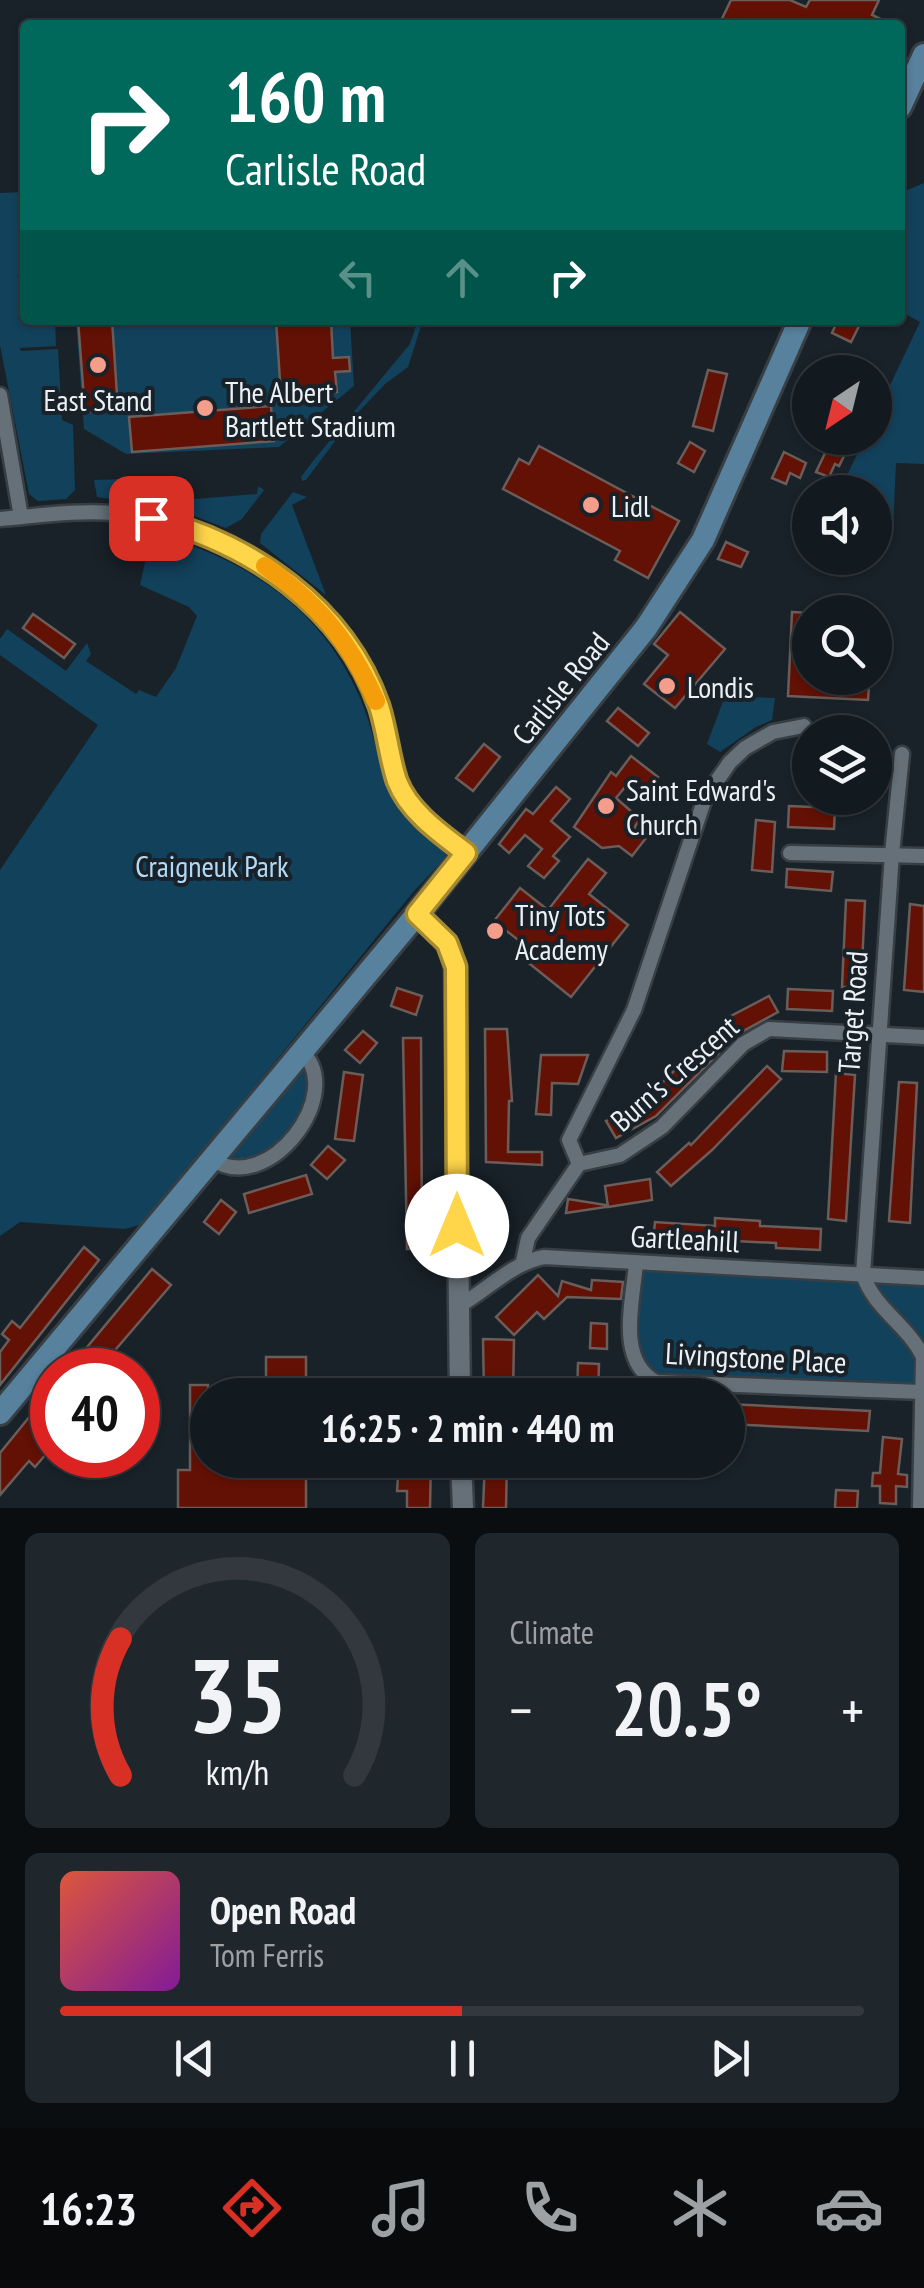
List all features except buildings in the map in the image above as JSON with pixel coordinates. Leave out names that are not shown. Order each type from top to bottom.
[{"type":"main road","points":[[905,96],[924,55]]},
{"type":"main road","name":"Carlisle Road","points":[[0,1412],[417,914],[614,671],[674,589],[702,540],[798,325]]},
{"type":"street","points":[[0,396],[22,517]]},
{"type":"street","points":[[0,519],[73,512],[151,518],[177,524],[237,549],[286,581],[317,606],[362,669],[379,706],[398,784],[417,812],[466,853]]},
{"type":"street","points":[[459,1306],[523,1261],[528,1238],[579,1164],[569,1140],[634,1010],[706,798],[730,762],[745,748],[772,732],[792,728]]},
{"type":"street","name":"Target Road","points":[[863,1274],[902,754]]},
{"type":"street","points":[[790,853],[924,856]]},
{"type":"street","points":[[417,914],[447,943],[456,967],[460,1378]]},
{"type":"street","name":"Burn's Crescent","points":[[579,1164],[620,1155],[662,1127],[744,1044],[769,1029],[924,1038]]},
{"type":"street","points":[[212,1159],[231,1169],[250,1168],[282,1149],[296,1135],[315,1088],[312,1064],[301,1051]]},
{"type":"street","name":"Gartleahill","points":[[523,1261],[544,1257],[924,1278]]},
{"type":"street","name":"Livingstone Place","points":[[636,1263],[630,1349],[642,1374],[656,1382],[922,1392]]},
{"type":"street","points":[[863,1274],[868,1291],[915,1339],[924,1357],[920,1508]]},
{"type":"street","points":[[462,1478],[463,1508]]},
{"type":"green space","points":[[924,183],[924,464],[896,463],[893,528],[892,475],[847,475],[857,455],[892,455],[892,381],[920,322],[905,314],[905,191]]},
{"type":"green space","points":[[20,192],[20,276],[15,277],[20,277],[20,325],[55,325],[56,346],[20,348],[58,349],[62,420],[73,425],[75,490],[66,499],[38,501],[29,494],[0,345],[0,193]]},
{"type":"green space","name":"The Albert Bartlett Stadium","points":[[76,325],[350,325],[354,386],[279,447],[126,454],[84,429]]},
{"type":"green space","points":[[416,325],[421,325],[408,367],[385,384],[350,421],[302,481],[313,461],[410,344]]},
{"type":"green space","points":[[158,478],[160,488],[168,490],[171,501],[257,494],[258,486],[264,490],[242,519],[226,528],[173,508],[97,497],[94,480]]},
{"type":"green space","points":[[293,492],[307,497],[292,505],[326,595],[260,543],[261,534]]},
{"type":"green space","name":"Craigneuk Park","points":[[143,530],[243,569],[299,610],[343,664],[366,713],[385,776],[399,805],[417,828],[449,854],[414,891],[143,1224],[125,1229],[20,1222],[0,1236],[0,870],[98,725],[0,655],[0,639],[7,629],[66,671],[87,643],[91,654],[86,661],[136,694],[139,690],[156,697],[176,668],[197,616],[189,607],[140,585],[147,553]]},
{"type":"green space","points":[[725,696],[775,698],[772,720],[720,752],[707,744]]},
{"type":"green space","points":[[304,1067],[308,1093],[291,1133],[269,1152],[226,1162]]},
{"type":"green space","points":[[641,1271],[924,1284],[924,1351],[919,1391],[745,1384],[745,1378],[656,1378],[633,1348]]},
{"type":"slow traffic","points":[[265,566],[317,606],[362,669],[376,701]]},
{"type":"place","name":"East Stand","points":[[98,365]]},
{"type":"place","name":"The Albert Bartlett Stadium","points":[[205,408]]},
{"type":"place","name":"Lidl","points":[[591,505]]},
{"type":"place","name":"Londis","points":[[667,686]]},
{"type":"place","name":"Saint Edward's Church","points":[[606,806]]},
{"type":"place","name":"Tiny Tots Academy","points":[[495,931]]},
{"type":"route","points":[[151,518],[177,524],[237,549],[317,606],[362,669],[379,706],[398,784],[417,812],[466,853],[417,914],[447,943],[456,967],[457,1226]]}]
